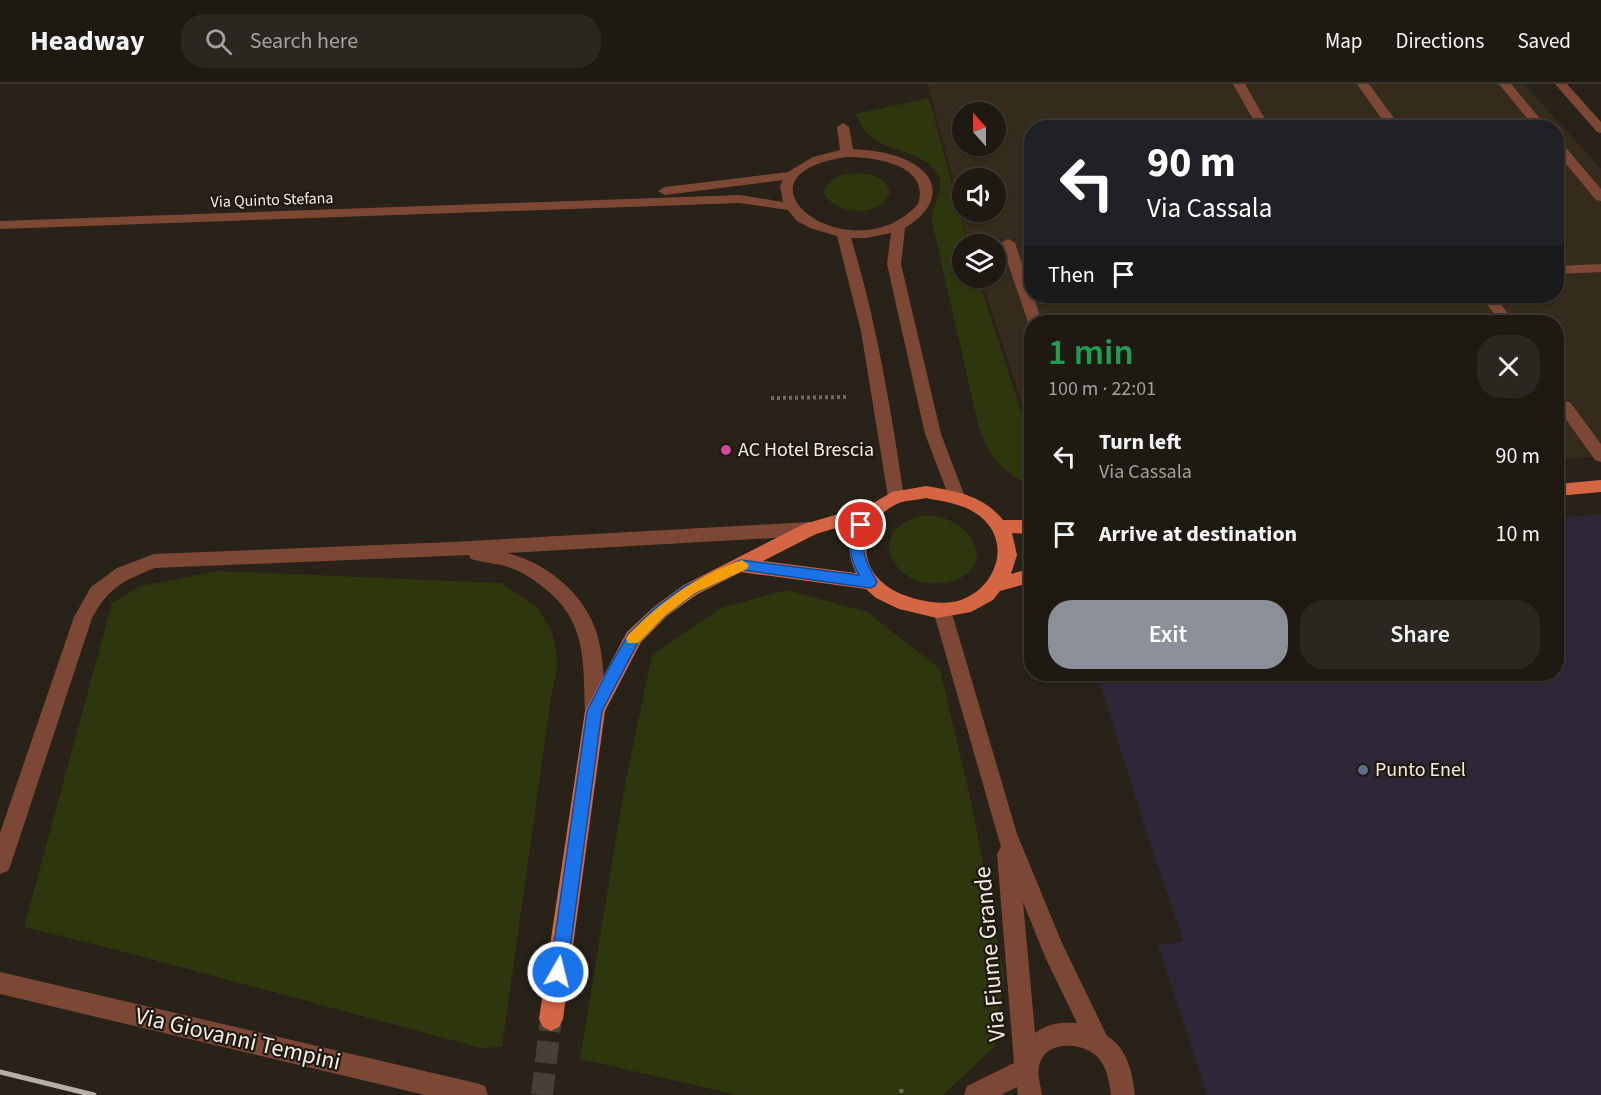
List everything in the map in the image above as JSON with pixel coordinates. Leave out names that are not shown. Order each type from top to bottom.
[{"type":"main road","points":[[1564,489],[1601,486]]},
{"type":"main road","points":[[551,1019],[595,711],[634,637],[661,611],[690,590],[810,529],[874,510],[896,497],[926,492],[957,497],[981,508],[999,526],[1008,545],[1008,565],[999,584]]},
{"type":"main road","points":[[874,510],[861,525],[856,544],[859,564],[870,582],[889,598],[915,608],[942,610],[975,602],[999,584],[1024,577]]},
{"type":"main road","points":[[999,526],[1024,527]]},
{"type":"main road","points":[[741,565],[870,582]]},
{"type":"street","points":[[1239,84],[1259,120]]},
{"type":"street","points":[[1363,84],[1389,120]]},
{"type":"street","points":[[1504,84],[1535,120]]},
{"type":"street","points":[[1561,84],[1601,129]]},
{"type":"street","points":[[843,127],[848,153]]},
{"type":"street","points":[[848,153],[870,153],[891,158],[908,166],[921,178],[927,191],[925,204],[916,216],[900,226],[873,233],[843,233],[802,218],[791,207],[786,191],[792,175],[815,160],[848,153]]},
{"type":"street","points":[[1564,153],[1601,197]]},
{"type":"street","name":"Via Quinto Stefana","points":[[544,207],[792,175]]},
{"type":"street","name":"Via Quinto Stefana","points":[[0,225],[740,199],[791,207]]},
{"type":"street","points":[[900,226],[894,264],[933,434],[957,497]]},
{"type":"street","points":[[843,233],[865,315],[896,497]]},
{"type":"street","points":[[1008,243],[1024,290]]},
{"type":"street","points":[[1564,270],[1601,268]]},
{"type":"street","points":[[1564,408],[1601,456]]},
{"type":"street","points":[[0,864],[83,617],[97,592],[123,573],[154,561],[452,549],[810,529]]},
{"type":"street","points":[[452,549],[516,562],[544,577],[562,592],[578,613],[591,645],[595,711]]},
{"type":"street","name":"Via Fiume Grande","points":[[942,610],[1006,834],[1054,951],[1098,1042],[1111,1054],[1119,1069],[1126,1092]]},
{"type":"street","name":"Via Fiume Grande","points":[[1006,834],[1027,1086],[1030,1095]]},
{"type":"street","name":"Via Giovanni Tempini","points":[[0,983],[476,1095]]},
{"type":"street","points":[[976,1095],[1026,1069],[1031,1054],[1040,1042],[1052,1034],[1067,1032],[1083,1034],[1098,1042]]},
{"type":"path","points":[[771,398],[847,397]]},
{"type":"shaded area","points":[[928,84],[1524,84],[1557,120],[1024,120],[1024,303],[1564,303],[1564,128],[1601,169],[1601,456],[1564,459],[1564,315],[1024,315],[1024,409],[983,288],[1006,288],[1006,234],[966,234],[963,222],[1006,222],[1006,168],[952,168],[952,178]]},
{"type":"shaded area","name":"Punto Enel","points":[[1601,514],[1601,1095],[1207,1095],[1158,945],[1184,942],[1153,853],[1099,681],[1564,681],[1564,517]]},
{"type":"green space","points":[[929,98],[952,184],[952,222],[962,222],[965,234],[952,234],[952,288],[981,288],[1024,420],[1024,481],[997,462],[978,424],[932,222],[940,188],[939,177],[925,161],[885,145],[866,132],[855,114]]},
{"type":"green space","points":[[856,173],[873,176],[886,183],[890,193],[885,201],[877,207],[857,211],[847,210],[830,201],[824,193],[828,183],[841,176]]},
{"type":"green space","points":[[928,515],[945,519],[959,526],[969,535],[975,546],[977,557],[973,567],[964,576],[948,582],[928,583],[912,578],[899,569],[891,557],[889,544],[894,531],[907,521]]},
{"type":"green space","points":[[218,571],[501,583],[537,607],[553,634],[558,665],[551,698],[502,1047],[481,1048],[24,927],[112,603],[140,586]]},
{"type":"green space","points":[[787,590],[867,612],[940,669],[973,810],[1004,976],[994,1047],[943,1095],[738,1095],[580,1059],[625,784],[652,655],[721,608]]},
{"type":"tunnel","points":[[542,1095],[551,1019]]},
{"type":"railway","points":[[0,1072],[94,1095]]},
{"type":"slow traffic","points":[[633,639],[661,611],[690,590],[742,565]]},
{"type":"place","name":"AC Hotel Brescia","points":[[726,450]]},
{"type":"place","name":"Punto Enel","points":[[1363,770]]},
{"type":"route","points":[[558,972],[595,711],[634,637],[661,611],[690,590],[741,565],[870,582],[859,564],[856,544],[861,525]]}]
